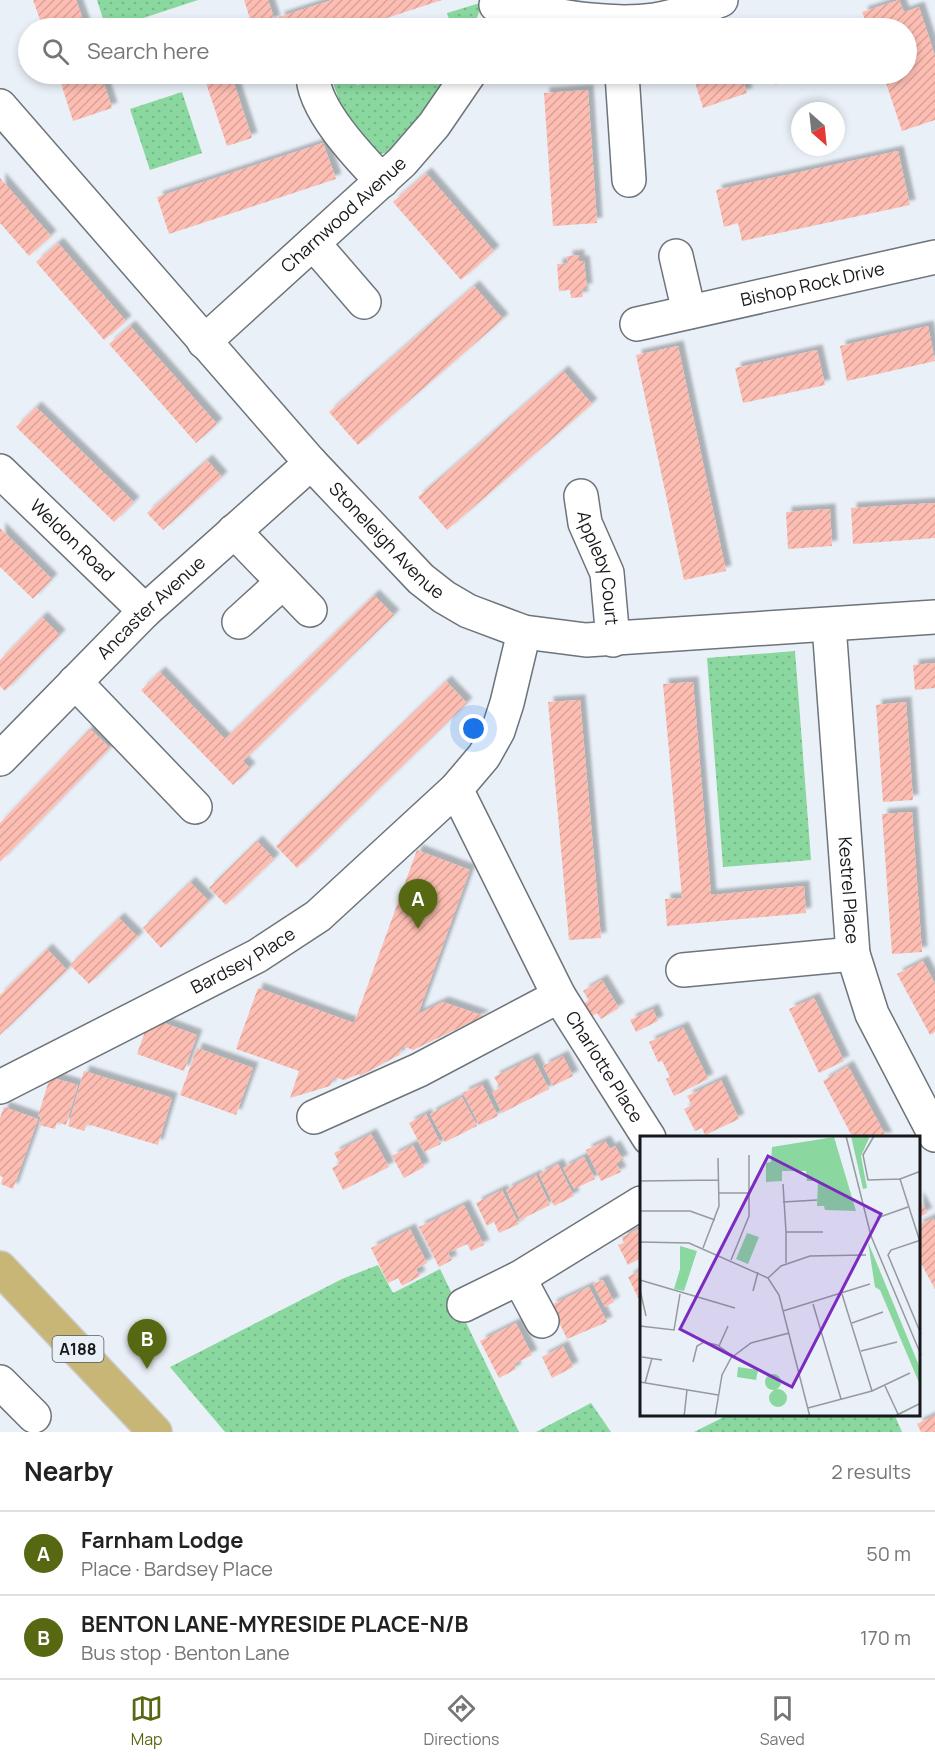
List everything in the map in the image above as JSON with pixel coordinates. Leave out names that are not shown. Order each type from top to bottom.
[{"type":"main road","name":"A188","points":[[0,1268],[155,1432]]},
{"type":"street","points":[[662,18],[721,0]]},
{"type":"street","points":[[494,11],[561,18]]},
{"type":"street","points":[[313,84],[319,99],[354,152],[382,181]]},
{"type":"street","name":"Charnwood Avenue","points":[[204,342],[382,181],[435,125],[462,84]]},
{"type":"street","points":[[623,84],[629,180]]},
{"type":"street","name":"Stoneleigh Avenue","points":[[0,106],[312,463],[421,579],[468,611],[524,632],[557,638],[613,640],[935,617]]},
{"type":"street","points":[[313,243],[364,302]]},
{"type":"street","points":[[676,256],[689,312]]},
{"type":"street","name":"Bishop Rock Drive","points":[[637,324],[935,257]]},
{"type":"street","name":"Ancaster Avenue","points":[[0,759],[145,611],[312,463]]},
{"type":"street","name":"Weldon Road","points":[[0,471],[145,611]]},
{"type":"street","name":"Appleby Court","points":[[581,496],[585,523],[607,573],[613,640]]},
{"type":"street","points":[[234,531],[310,610]]},
{"type":"street","points":[[239,622],[283,582]]},
{"type":"street","name":"Kestrel Place","points":[[829,625],[853,954],[872,1014],[934,1130]]},
{"type":"street","name":"Bardsey Place","points":[[0,1087],[256,956],[299,931],[344,894],[456,789],[484,756],[498,731],[524,632]]},
{"type":"street","points":[[75,682],[195,807]]},
{"type":"street","points":[[314,1116],[419,1070],[559,996],[456,789]]},
{"type":"street","points":[[683,970],[853,954]]},
{"type":"street","name":"Charlotte Place","points":[[559,996],[648,1136]]},
{"type":"street","points":[[464,1305],[519,1278],[640,1204]]},
{"type":"street","points":[[519,1278],[542,1321]]},
{"type":"street","points":[[3,1391],[34,1416]]},
{"type":"green space","points":[[97,0],[198,0],[143,18],[103,18]]},
{"type":"green space","points":[[483,2],[477,18],[449,18],[447,13]]},
{"type":"green space","points":[[333,84],[445,84],[392,151],[373,156],[343,111]]},
{"type":"green space","points":[[182,92],[202,153],[150,170],[130,109]]},
{"type":"green space","points":[[795,651],[811,860],[723,867],[707,658]]},
{"type":"green space","points":[[378,1265],[393,1293],[440,1269],[519,1432],[225,1432],[170,1367],[342,1279]]},
{"type":"green space","points":[[591,1403],[611,1432],[536,1432]]},
{"type":"green space","points":[[724,1417],[895,1417],[902,1432],[694,1432]]},
{"type":"building","points":[[33,0],[76,0],[82,18],[39,18]]},
{"type":"building","points":[[244,0],[268,0],[274,18],[250,18]]},
{"type":"building","points":[[332,0],[442,0],[387,18],[279,17]]},
{"type":"building","points":[[899,0],[904,12],[919,7],[935,56],[935,120],[902,131],[886,84],[917,84],[917,18],[864,18],[862,12]]},
{"type":"building","points":[[61,84],[104,84],[112,108],[73,121]]},
{"type":"building","points":[[206,84],[234,84],[252,138],[227,146]]},
{"type":"building","points":[[696,84],[744,84],[747,93],[703,108]]},
{"type":"building","points":[[588,90],[597,223],[553,226],[544,93]]},
{"type":"building","points":[[323,143],[336,179],[169,234],[157,197]]},
{"type":"building","points":[[898,151],[910,205],[742,241],[738,223],[724,227],[716,190]]},
{"type":"building","points":[[426,173],[494,251],[461,280],[393,202]]},
{"type":"building","points":[[0,178],[51,236],[29,256],[0,223]]},
{"type":"building","points":[[58,243],[126,321],[104,340],[36,262]]},
{"type":"building","points":[[579,255],[579,261],[584,261],[587,289],[582,289],[583,297],[571,298],[570,290],[559,291],[557,264],[568,263],[567,256]]},
{"type":"building","points":[[474,286],[503,319],[358,445],[329,412]]},
{"type":"building","points":[[130,326],[217,424],[196,443],[109,344]]},
{"type":"building","points":[[928,326],[935,361],[847,381],[840,346]]},
{"type":"building","points":[[678,346],[726,571],[684,580],[636,355]]},
{"type":"building","points":[[817,350],[825,385],[743,403],[735,368]]},
{"type":"building","points":[[563,371],[592,404],[447,530],[418,497]]},
{"type":"building","points":[[36,407],[134,502],[114,522],[16,427]]},
{"type":"building","points":[[207,460],[222,477],[163,530],[147,513]]},
{"type":"building","points":[[935,503],[935,538],[853,544],[851,508]]},
{"type":"building","points":[[830,509],[832,546],[788,549],[786,512]]},
{"type":"building","points":[[0,528],[52,579],[33,599],[0,567]]},
{"type":"building","points":[[374,595],[394,615],[243,761],[250,768],[233,785],[141,690],[160,672],[225,739]]},
{"type":"building","points":[[42,617],[60,635],[5,691],[0,686],[0,660]]},
{"type":"building","points":[[935,663],[935,688],[915,690],[913,665]]},
{"type":"building","points":[[446,681],[467,703],[297,868],[276,846]]},
{"type":"building","points":[[693,682],[711,895],[804,886],[806,913],[667,926],[665,899],[682,898],[663,684]]},
{"type":"building","points":[[580,700],[601,938],[569,940],[548,702]]},
{"type":"building","points":[[906,702],[913,800],[883,802],[876,705]]},
{"type":"building","points":[[90,729],[110,748],[0,862],[0,823]]},
{"type":"building","points":[[912,812],[922,952],[892,954],[882,814]]},
{"type":"building","points":[[257,841],[274,859],[226,905],[209,888]]},
{"type":"building","points":[[417,850],[470,870],[418,1014],[443,1002],[484,1016],[413,1050],[403,1046],[399,1055],[360,1076],[359,1074],[344,1080],[334,1077],[330,1086],[290,1098],[299,1071],[236,1049],[258,988],[354,1023]]},
{"type":"building","points":[[190,882],[209,901],[161,948],[143,928]]},
{"type":"building","points":[[119,918],[138,937],[89,984],[70,965]]},
{"type":"building","points":[[47,949],[67,970],[0,1035],[0,995]]},
{"type":"building","points":[[923,961],[935,984],[935,1032],[930,1035],[897,974]]},
{"type":"building","points":[[602,980],[619,1008],[601,1019],[597,1013],[591,1017],[583,1004],[589,1000],[583,991]]},
{"type":"building","points":[[814,998],[844,1061],[819,1073],[789,1009]]},
{"type":"building","points":[[653,1009],[658,1021],[636,1032],[630,1020]]},
{"type":"building","points":[[150,1018],[197,1035],[184,1071],[137,1054]]},
{"type":"building","points":[[683,1027],[708,1079],[674,1096],[666,1079],[670,1077],[662,1061],[658,1062],[649,1042]]},
{"type":"building","points":[[197,1048],[253,1068],[236,1115],[180,1095]]},
{"type":"building","points":[[563,1056],[573,1076],[553,1086],[543,1066]]},
{"type":"building","points":[[533,1058],[549,1089],[502,1113],[492,1092],[500,1088],[494,1077]]},
{"type":"building","points":[[848,1066],[886,1136],[852,1136],[823,1081]]},
{"type":"building","points":[[84,1071],[172,1098],[158,1145],[87,1124],[84,1131],[68,1126]]},
{"type":"building","points":[[50,1077],[78,1085],[66,1125],[57,1122],[55,1129],[39,1125],[41,1117],[38,1116]]},
{"type":"building","points":[[721,1080],[739,1119],[705,1135],[702,1128],[695,1131],[684,1109],[692,1105],[687,1096]]},
{"type":"building","points":[[482,1084],[498,1116],[479,1125],[463,1093]]},
{"type":"building","points":[[462,1097],[477,1126],[445,1142],[430,1114]]},
{"type":"building","points":[[4,1107],[38,1119],[13,1189],[1,1184],[3,1177],[0,1176],[0,1118]]},
{"type":"building","points":[[426,1114],[441,1144],[424,1152],[409,1123]]},
{"type":"building","points":[[371,1134],[389,1167],[343,1190],[332,1168],[340,1164],[334,1153]]},
{"type":"building","points":[[605,1141],[610,1149],[615,1146],[623,1160],[616,1163],[621,1172],[601,1181],[586,1150]]},
{"type":"building","points":[[413,1145],[424,1167],[404,1178],[392,1156]]},
{"type":"building","points":[[584,1157],[595,1179],[574,1189],[563,1168]]},
{"type":"building","points":[[558,1164],[574,1196],[554,1206],[539,1174]]},
{"type":"building","points":[[536,1175],[550,1205],[520,1220],[506,1190]]},
{"type":"building","points":[[502,1190],[519,1224],[499,1233],[494,1222],[487,1226],[476,1203]]},
{"type":"building","points":[[920,1201],[927,1213],[920,1217]]},
{"type":"building","points":[[464,1205],[484,1245],[471,1251],[467,1244],[448,1253],[452,1260],[439,1267],[419,1227]]},
{"type":"building","points":[[933,1218],[935,1222],[935,1289],[920,1262],[920,1224]]},
{"type":"building","points":[[410,1229],[427,1263],[416,1269],[420,1276],[402,1286],[398,1278],[388,1283],[371,1248]]},
{"type":"building","points":[[638,1229],[640,1233],[640,1259],[628,1265],[618,1245],[624,1243],[622,1237]]},
{"type":"building","points":[[640,1271],[640,1302],[628,1277]]},
{"type":"building","points":[[603,1280],[614,1302],[605,1307],[593,1284]]},
{"type":"building","points":[[589,1287],[607,1322],[567,1339],[551,1305]]},
{"type":"building","points":[[516,1323],[532,1355],[514,1364],[516,1369],[499,1378],[480,1341]]},
{"type":"building","points":[[563,1346],[573,1367],[552,1378],[542,1357]]},
{"type":"building","points":[[935,1415],[935,1432],[921,1432],[917,1424]]},
{"type":"place","name":"Farnham Lodge","points":[[418,929]]},
{"type":"place","name":"BENTON LANE-MYRESIDE PLACE-N/B","points":[[147,1369]]}]
